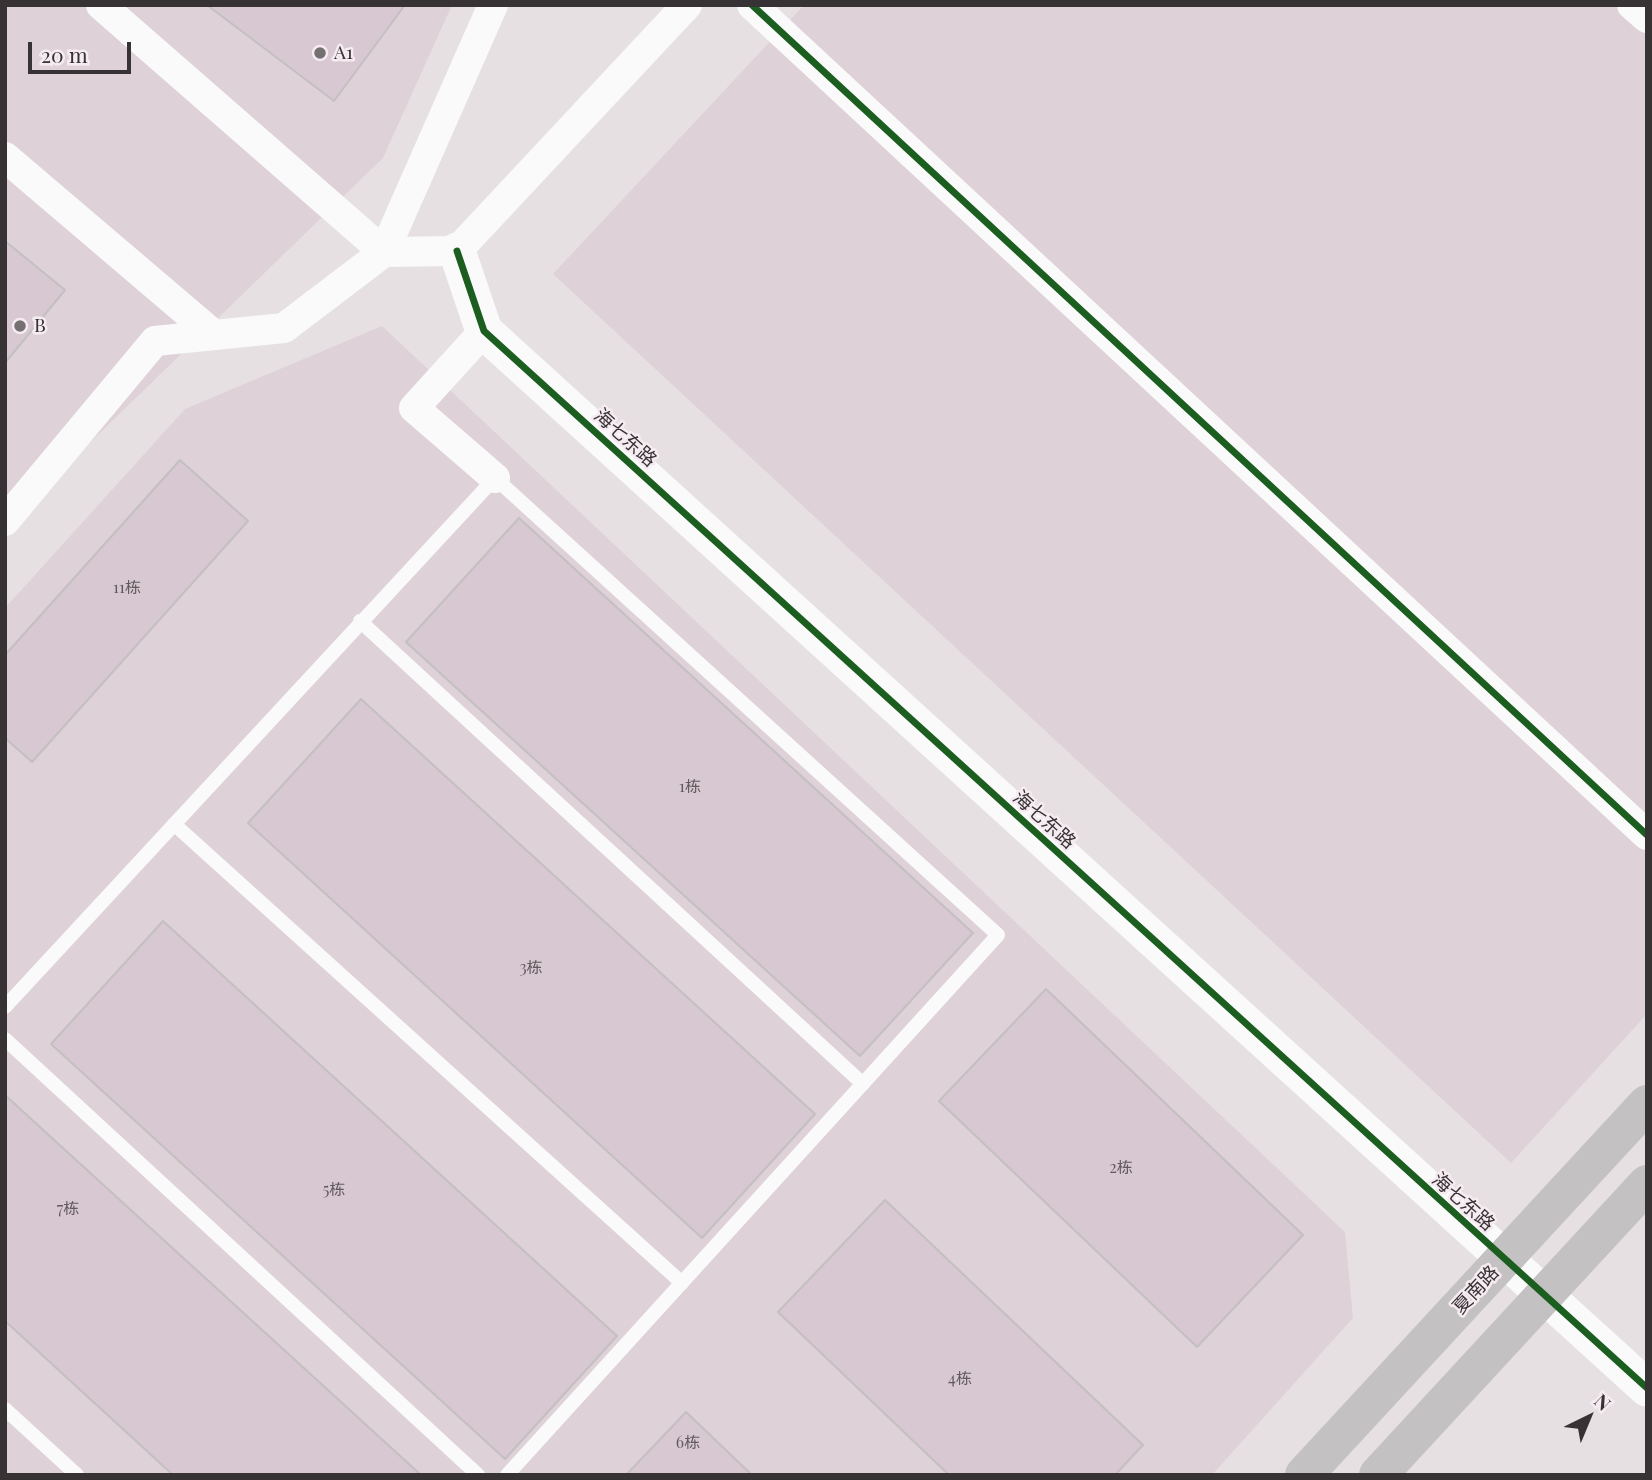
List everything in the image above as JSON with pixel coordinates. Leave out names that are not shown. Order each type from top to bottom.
[{"type":"main road","name":"夏南路","points":[[1304,1475],[1647,1104]]},
{"type":"main road","points":[[1378,1475],[1647,1184]]},
{"type":"street","points":[[101,5],[384,253],[457,251],[687,5]]},
{"type":"street","points":[[5,521],[155,341],[284,327],[384,253],[493,5]]},
{"type":"street","points":[[752,5],[1647,835]]},
{"type":"street","points":[[1633,5],[1647,18]]},
{"type":"street","points":[[5,158],[214,335]]},
{"type":"street","name":"海七东路","points":[[457,251],[484,331],[1503,1260],[1647,1388]]},
{"type":"street","points":[[484,331],[414,408],[495,478]]},
{"type":"lane","points":[[5,1007],[495,478],[998,935],[507,1475]]},
{"type":"lane","points":[[360,621],[863,1084]]},
{"type":"lane","points":[[174,824],[682,1283]]},
{"type":"lane","points":[[5,1040],[478,1475]]},
{"type":"lane","points":[[5,1409],[77,1475]]},
{"type":"shaded area","points":[[5,5],[452,5],[383,158],[5,525]]},
{"type":"shaded area","points":[[804,5],[1647,5],[1647,1014],[1511,1163],[553,274]]},
{"type":"shaded area","points":[[382,326],[1345,1232],[1353,1318],[1212,1475],[5,1475],[5,608],[185,409]]},
{"type":"building","name":"A1","points":[[207,5],[405,5],[334,101]]},
{"type":"building","name":"B","points":[[5,241],[65,290],[5,363]]},
{"type":"building","points":[[180,460],[248,521],[32,762],[5,738],[5,655]]},
{"type":"building","points":[[519,518],[973,933],[860,1056],[406,642]]},
{"type":"building","points":[[361,699],[815,1114],[702,1238],[248,823]]},
{"type":"building","points":[[163,921],[617,1336],[505,1459],[51,1044]]},
{"type":"building","points":[[1046,989],[1303,1235],[1197,1347],[939,1101]]},
{"type":"building","points":[[6,1096],[421,1475],[173,1475],[5,1321]]},
{"type":"building","points":[[885,1200],[1143,1445],[1115,1475],[949,1475],[778,1312]]},
{"type":"building","points":[[686,1412],[752,1475],[626,1475]]},
{"type":"cycle path","points":[[752,5],[1647,835]]},
{"type":"cycle path","points":[[457,251],[484,331],[1647,1388]]},
{"type":"place","name":"A1","points":[[320,53]]},
{"type":"place","name":"B","points":[[20,326]]}]
